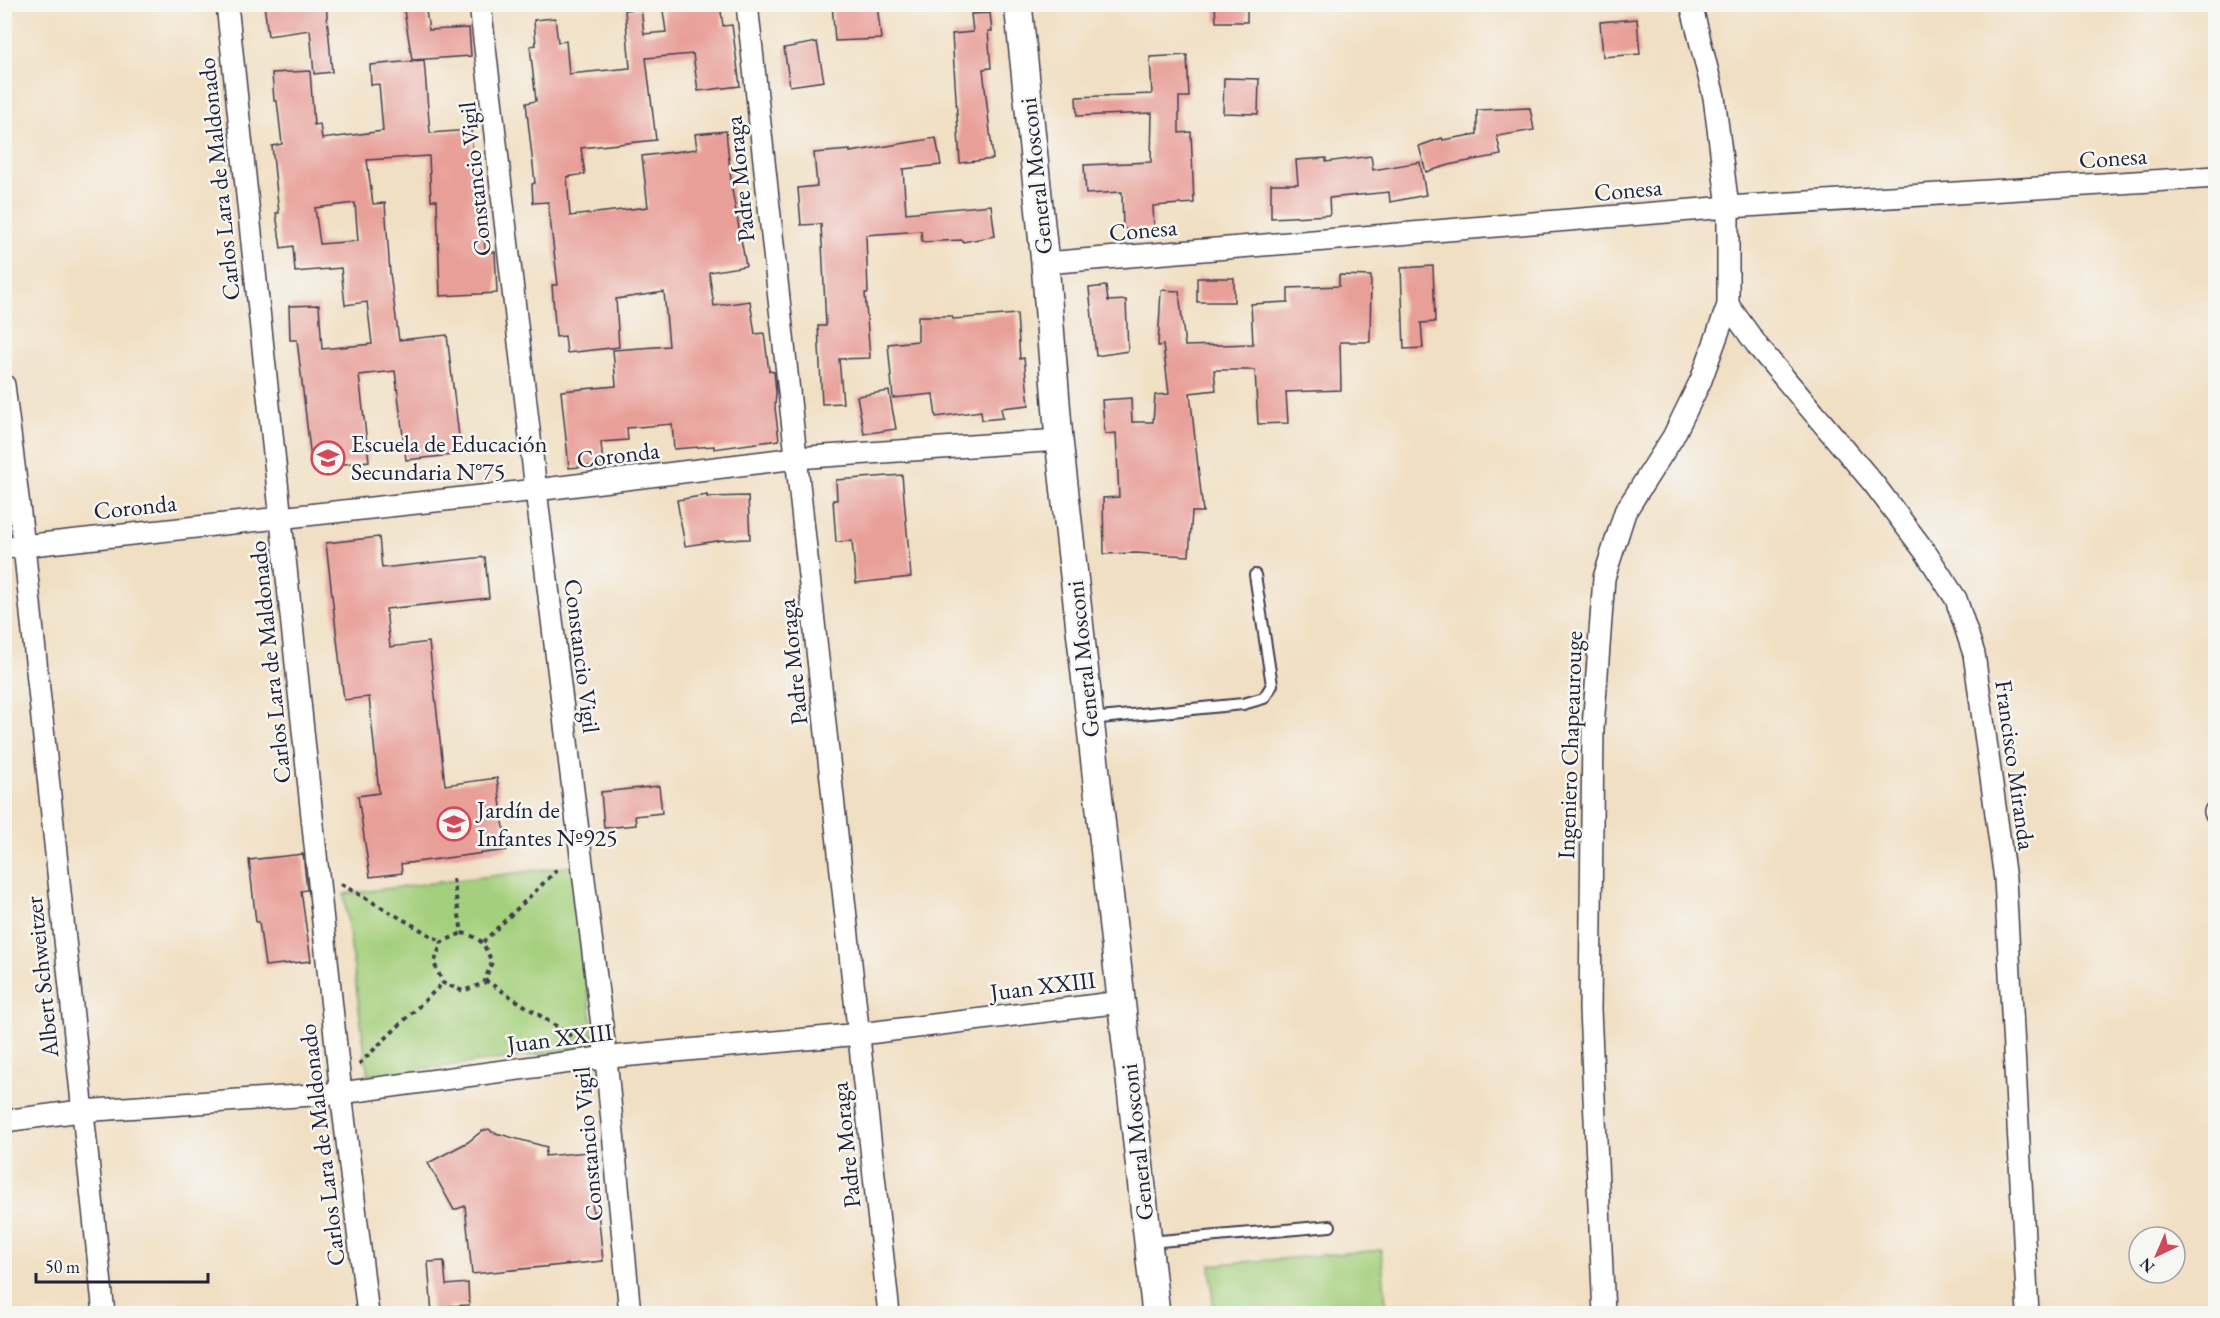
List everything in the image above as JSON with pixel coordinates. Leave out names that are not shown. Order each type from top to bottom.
[{"type":"street","name":"Carlos Lara de Maldonado","points":[[227,4],[340,1088],[368,1314]]},
{"type":"street","name":"Constancio Vigil","points":[[480,4],[603,1058],[630,1314]]},
{"type":"street","name":"Padre Moraga","points":[[747,4],[890,1314]]},
{"type":"street","name":"General Mosconi","points":[[1018,4],[1045,263],[1059,440],[1156,1314]]},
{"type":"street","points":[[1691,4],[1714,97],[1728,207]]},
{"type":"street","name":"Conesa","points":[[1045,263],[1728,207],[2216,177]]},
{"type":"street","name":"Ingeniero Chapeaurouge","points":[[1604,1314],[1590,1010],[1593,728],[1604,578],[1625,512],[1673,436],[1696,390],[1728,305],[1728,207]]},
{"type":"street","name":"Francisco Miranda","points":[[1728,305],[1759,348],[1874,484],[1926,553],[1956,599],[1974,654],[2005,879],[2028,1314]]},
{"type":"street","name":"Albert Schweitzer","points":[[4,385],[14,547],[104,1314]]},
{"type":"street","name":"Coronda","points":[[14,547],[280,516],[536,490],[796,458],[1059,440]]},
{"type":"street","name":"Juan XXIII","points":[[4,1121],[81,1111],[340,1088],[603,1058],[860,1034],[1121,1002]]},
{"type":"lane","points":[[1090,719],[1243,704],[1264,698],[1272,685],[1255,575]]},
{"type":"lane","points":[[1148,1242],[1329,1226]]},
{"type":"path","points":[[318,869],[442,942]]},
{"type":"path","points":[[483,942],[557,870]]},
{"type":"path","points":[[453,879],[462,933]]},
{"type":"path","points":[[462,933],[476,937],[483,942],[492,962],[485,980],[463,992],[442,983],[434,963],[442,942],[462,933]]},
{"type":"path","points":[[485,980],[603,1058]]},
{"type":"path","points":[[340,1088],[442,983]]},
{"type":"green space","points":[[572,866],[595,1047],[368,1076],[344,894]]},
{"type":"green space","points":[[1381,1250],[1387,1313],[1214,1313],[1210,1265]]},
{"type":"building","points":[[264,4],[326,4],[332,72],[314,74],[310,30],[268,36]]},
{"type":"building","points":[[403,4],[425,4],[429,30],[469,28],[471,56],[412,60]]},
{"type":"building","points":[[662,4],[720,4],[723,26],[732,25],[740,86],[698,91],[693,54],[646,58],[656,140],[581,148],[585,174],[567,177],[570,216],[648,207],[642,156],[697,149],[695,134],[726,131],[732,190],[746,266],[709,272],[714,306],[750,301],[755,334],[764,333],[769,371],[774,372],[779,440],[714,449],[714,446],[674,449],[672,424],[627,428],[628,440],[601,442],[603,465],[569,468],[561,391],[616,386],[613,350],[669,346],[664,292],[616,299],[619,347],[567,353],[565,336],[556,337],[552,285],[558,285],[548,202],[533,203],[532,184],[535,183],[526,103],[536,101],[530,46],[536,45],[534,20],[555,18],[558,42],[566,41],[569,74],[630,68],[625,10],[641,8],[644,34],[666,32]]},
{"type":"building","points":[[832,4],[877,4],[881,39],[835,41]]},
{"type":"building","points":[[1215,4],[1247,4],[1247,22],[1216,22]]},
{"type":"building","points":[[990,13],[992,31],[988,31],[991,68],[983,69],[993,159],[960,163],[952,34],[973,32],[971,14]]},
{"type":"building","points":[[1637,19],[1640,54],[1603,57],[1600,22]]},
{"type":"building","points":[[817,42],[824,81],[790,86],[784,48]]},
{"type":"building","points":[[1187,55],[1189,97],[1179,97],[1179,133],[1191,132],[1194,203],[1153,206],[1154,229],[1123,229],[1122,192],[1086,194],[1084,165],[1151,162],[1152,113],[1077,116],[1076,97],[1152,94],[1150,57]]},
{"type":"building","points":[[424,60],[430,133],[471,130],[475,196],[482,196],[485,252],[495,252],[497,293],[440,296],[437,200],[431,200],[429,156],[367,160],[373,204],[385,203],[390,273],[399,340],[447,335],[461,454],[406,460],[395,371],[359,375],[369,461],[312,468],[297,340],[290,340],[289,306],[319,305],[322,349],[372,344],[367,302],[345,305],[341,268],[295,272],[293,246],[281,248],[276,213],[279,213],[272,146],[282,144],[277,101],[274,101],[272,73],[310,71],[314,125],[320,124],[322,139],[383,131],[379,84],[371,85],[370,65]],"holes":[[[355,203],[358,241],[320,244],[315,208]]]},
{"type":"building","points":[[1224,78],[1259,79],[1258,114],[1223,113]]},
{"type":"building","points":[[1530,108],[1534,130],[1497,136],[1501,155],[1453,164],[1426,172],[1419,146],[1442,138],[1443,140],[1477,134],[1477,110]]},
{"type":"building","points":[[936,138],[941,165],[903,169],[906,213],[991,205],[995,236],[963,242],[962,240],[922,242],[921,231],[866,235],[868,293],[865,293],[870,358],[839,359],[843,403],[822,404],[818,326],[826,326],[821,224],[801,225],[798,188],[817,186],[814,153],[850,150],[850,152]]},
{"type":"building","points":[[1371,156],[1373,170],[1420,162],[1426,195],[1390,202],[1389,192],[1329,198],[1330,215],[1271,218],[1271,184],[1298,184],[1296,160],[1326,158],[1326,162]]},
{"type":"building","points":[[1433,266],[1435,322],[1421,323],[1423,348],[1404,349],[1401,268]]},
{"type":"building","points":[[1339,275],[1371,276],[1370,342],[1340,342],[1341,390],[1286,392],[1288,423],[1258,424],[1255,370],[1214,370],[1216,390],[1190,393],[1203,512],[1192,512],[1189,556],[1104,554],[1103,498],[1119,497],[1116,433],[1105,434],[1102,400],[1131,398],[1132,422],[1153,422],[1155,395],[1169,394],[1163,345],[1158,346],[1161,290],[1179,291],[1185,346],[1253,344],[1251,304],[1288,302],[1288,288],[1339,286]]},
{"type":"building","points":[[1197,278],[1234,278],[1234,302],[1197,302]]},
{"type":"building","points":[[1106,286],[1108,301],[1126,300],[1128,351],[1096,356],[1089,288]]},
{"type":"building","points":[[1017,314],[1020,359],[1024,358],[1029,405],[1001,408],[1003,418],[982,420],[981,411],[936,417],[933,394],[893,398],[888,344],[918,341],[918,316],[952,316],[953,319]]},
{"type":"building","points":[[889,391],[896,429],[864,434],[857,396]]},
{"type":"building","points":[[902,475],[911,577],[856,583],[852,541],[836,542],[833,500],[837,500],[836,480]]},
{"type":"building","points":[[707,495],[707,497],[748,496],[750,539],[723,540],[685,546],[677,500]]},
{"type":"building","points":[[379,537],[382,568],[485,557],[489,598],[386,609],[390,647],[429,642],[445,785],[497,778],[507,850],[401,864],[402,873],[370,877],[358,796],[379,793],[369,697],[344,700],[326,543]]},
{"type":"building","points":[[659,786],[662,813],[635,816],[636,825],[604,828],[601,792]]},
{"type":"building","points":[[303,854],[307,890],[301,891],[311,961],[265,966],[259,922],[256,922],[249,860]]},
{"type":"building","points":[[489,1129],[492,1132],[547,1147],[545,1156],[588,1152],[593,1212],[598,1211],[603,1261],[472,1274],[465,1206],[454,1210],[428,1163]]},
{"type":"building","points":[[444,1261],[446,1285],[468,1283],[469,1305],[449,1306],[449,1314],[432,1314],[428,1262]]},
{"type":"place","name":"Escuela de Educación Secundaria N°75","points":[[328,458]]},
{"type":"place","name":"Jardín de Infantes Nº925","points":[[454,824]]}]
